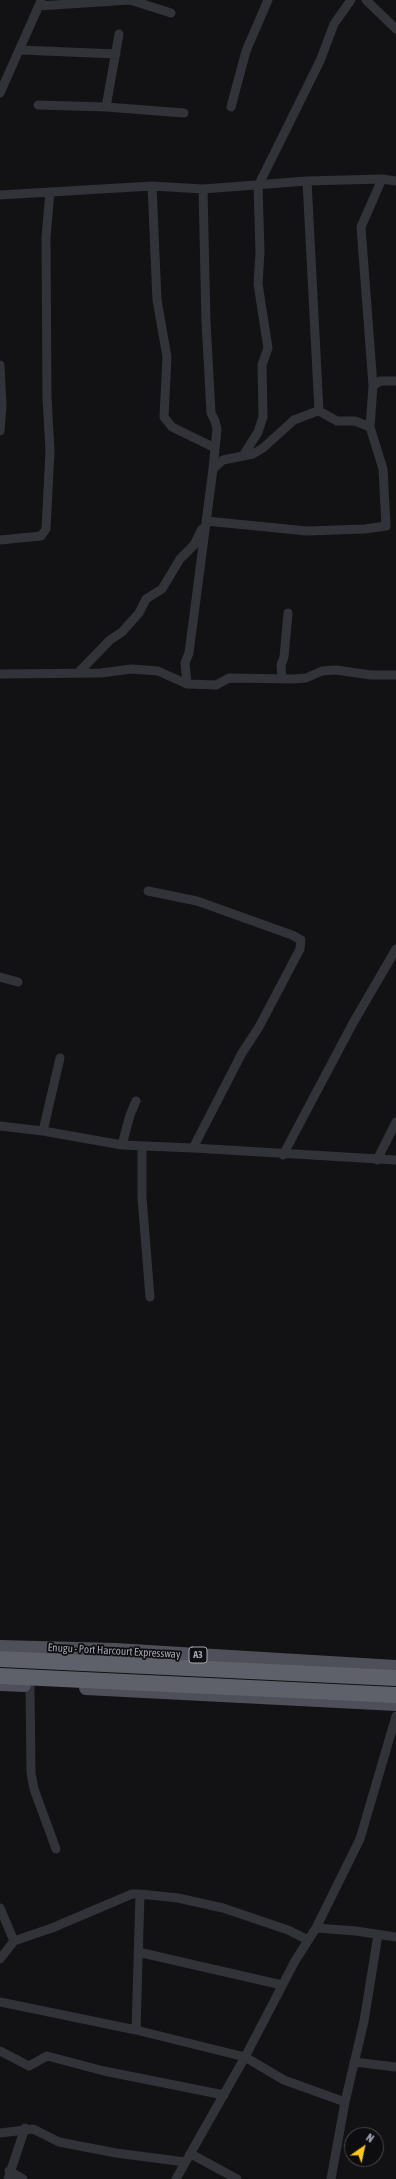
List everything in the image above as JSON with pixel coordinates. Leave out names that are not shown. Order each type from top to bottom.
[{"type":"highway","name":"Enugu - Port Harcourt Expressway","points":[[0,1659],[396,1678]]},
{"type":"highway","points":[[0,1676],[396,1695]]},
{"type":"main road","name":"Enugu - Port Harcourt Expressway","points":[[0,1647],[115,1650],[396,1667]]},
{"type":"main road","points":[[0,1684],[396,1704]]},
{"type":"street","points":[[0,92],[21,50],[40,3],[130,0],[171,14]]},
{"type":"street","points":[[231,107],[246,51],[268,0]]},
{"type":"street","points":[[243,456],[258,432],[263,417],[262,365],[268,348],[258,284],[260,252],[258,186],[320,61],[334,24],[351,0]]},
{"type":"street","points":[[366,0],[396,29]]},
{"type":"street","points":[[106,107],[119,34]]},
{"type":"street","points":[[21,50],[116,54]]},
{"type":"street","points":[[38,105],[106,107],[184,113]]},
{"type":"street","points":[[206,520],[307,531],[365,529],[386,526],[383,469],[370,426],[373,386],[361,227],[382,179]]},
{"type":"street","points":[[0,195],[152,186],[203,189],[258,186],[307,181],[382,179],[396,181]]},
{"type":"street","points":[[307,181],[319,411]]},
{"type":"street","points":[[152,186],[157,300],[167,357],[164,417],[172,427],[215,448]]},
{"type":"street","points":[[187,684],[185,663],[189,653],[217,429],[216,421],[211,413],[206,322],[203,189]]},
{"type":"street","points":[[0,540],[41,536],[46,529],[50,451],[47,398],[46,237],[50,192]]},
{"type":"street","points":[[0,365],[2,406],[0,431]]},
{"type":"street","points":[[373,386],[380,381],[396,381]]},
{"type":"street","points":[[213,469],[223,460],[253,454],[268,445],[294,420],[319,411],[337,421],[355,421],[370,426]]},
{"type":"street","points":[[78,673],[110,640],[122,632],[139,613],[146,599],[162,589],[180,559],[194,545],[206,520]]},
{"type":"street","points":[[282,679],[281,665],[284,657],[288,613]]},
{"type":"street","points":[[0,674],[101,674],[131,670],[158,671],[187,684],[216,686],[229,678],[306,678],[322,670],[336,670],[371,675],[396,675]]},
{"type":"street","points":[[148,891],[196,901],[292,935],[301,940],[300,949],[259,1027],[238,1060],[193,1148]]},
{"type":"street","points":[[283,1155],[353,1023],[396,948]]},
{"type":"street","points":[[0,977],[18,982]]},
{"type":"street","points":[[43,1131],[60,1058]]},
{"type":"street","points":[[122,1145],[130,1115],[136,1101]]},
{"type":"street","points":[[377,1160],[396,1122]]},
{"type":"street","points":[[0,1126],[43,1131],[122,1145],[396,1160]]},
{"type":"street","points":[[142,1146],[142,1198],[150,1297]]},
{"type":"street","points":[[30,1685],[31,1773],[36,1794],[56,1848]]},
{"type":"street","points":[[176,2179],[245,2057],[282,1985],[316,1928],[360,1839],[396,1716]]},
{"type":"street","points":[[0,1959],[14,1941],[52,1928],[132,1894],[178,1898],[223,1908],[288,1930],[308,1940]]},
{"type":"street","points":[[136,2030],[140,1894]]},
{"type":"street","points":[[0,1908],[14,1941]]},
{"type":"street","points":[[316,1928],[356,1931],[396,1937]]},
{"type":"street","points":[[331,2179],[345,2102],[364,2021],[378,1935]]},
{"type":"street","points":[[138,1952],[282,1985]]},
{"type":"street","points":[[0,2002],[136,2030],[245,2057],[284,2080],[345,2102]]},
{"type":"street","points":[[0,2051],[30,2066],[47,2056],[104,2071],[224,2095]]},
{"type":"street","points":[[354,2062],[396,2067]]},
{"type":"street","points":[[0,2133],[25,2128],[38,2131],[59,2142],[116,2153],[185,2162]]},
{"type":"street","points":[[24,2179],[9,2175],[25,2128]]},
{"type":"street","points":[[191,2154],[236,2179]]}]
